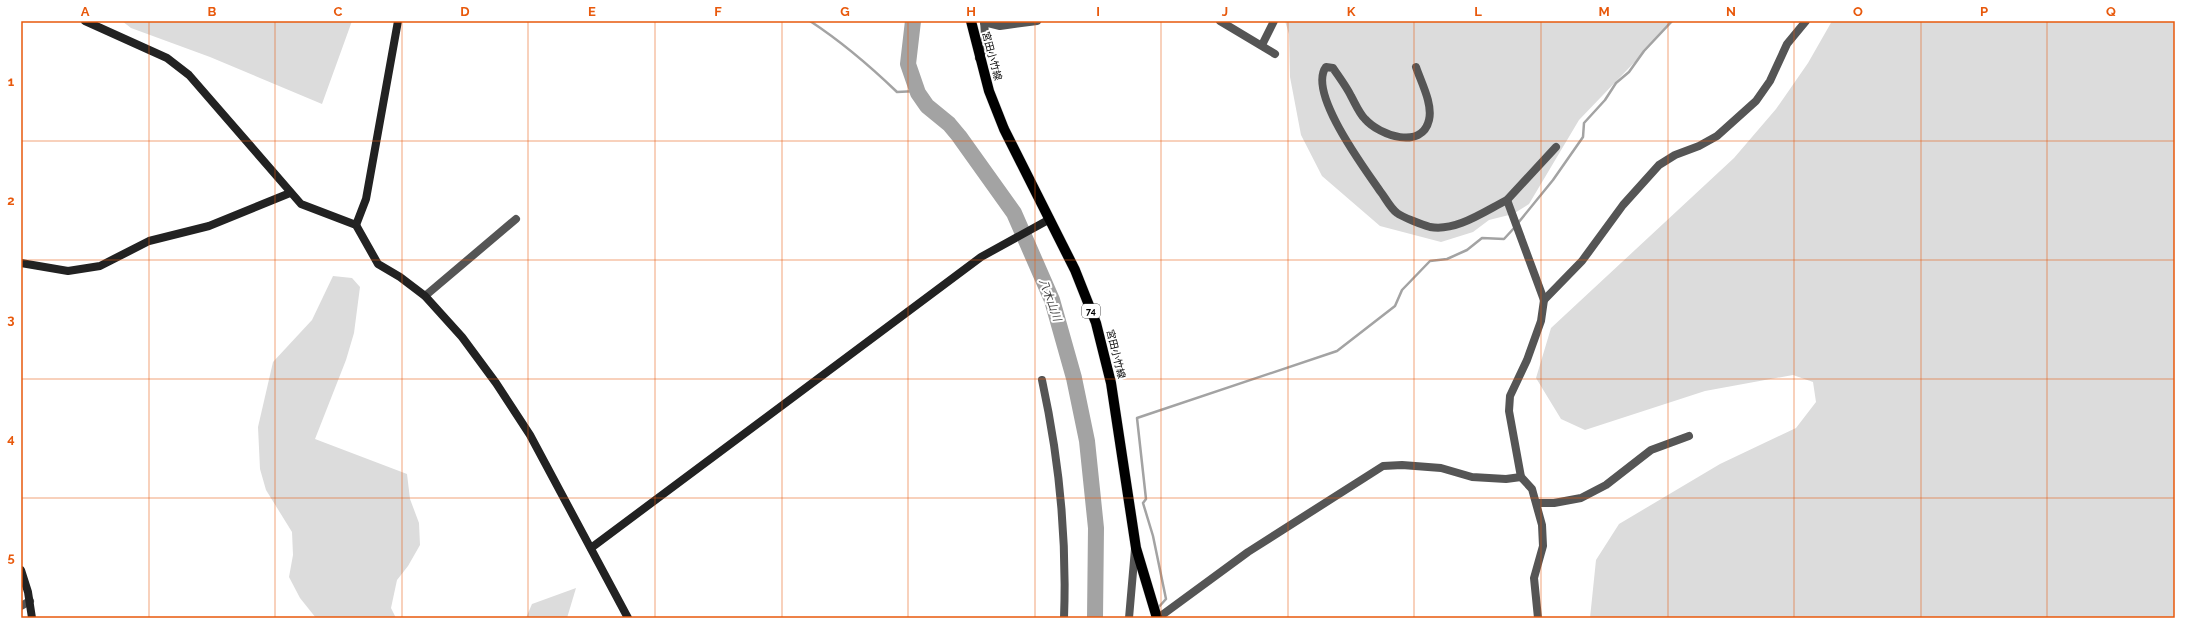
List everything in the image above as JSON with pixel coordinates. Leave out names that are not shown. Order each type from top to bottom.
[{"type":"main road","name":"宮田小竹線","points":[[971,21],[979,58],[1004,128],[1075,270],[1096,323],[1111,383],[1136,548],[1158,618]]},
{"type":"street","points":[[85,21],[167,58],[189,75],[301,204],[356,225],[378,264],[400,277],[425,296],[462,337],[496,383],[530,435],[628,618]]},
{"type":"street","points":[[356,225],[366,199],[398,21]]},
{"type":"street","points":[[979,58],[984,50],[986,40],[984,21],[1000,26],[1038,21]]},
{"type":"street","points":[[1220,21],[1275,54]]},
{"type":"street","points":[[1262,45],[1274,21]]},
{"type":"street","points":[[1544,300],[1582,262],[1623,205],[1659,165],[1675,155],[1699,146],[1717,136],[1756,101],[1770,80],[1787,44],[1806,21]]},
{"type":"street","points":[[1416,67],[1430,110],[1429,120],[1424,132],[1407,138],[1378,131],[1364,119],[1346,86],[1332,68],[1326,67],[1322,72],[1321,80],[1326,99],[1342,133],[1362,166],[1396,213],[1431,227],[1454,226],[1507,200],[1556,147]]},
{"type":"street","points":[[21,263],[68,271],[100,266],[149,241],[209,226],[290,193]]},
{"type":"street","points":[[1507,200],[1544,300],[1541,320],[1527,360],[1510,396],[1509,410],[1521,477],[1532,489],[1537,503],[1544,546],[1534,578],[1538,618]]},
{"type":"street","points":[[425,296],[516,219]]},
{"type":"street","points":[[591,548],[981,257],[1050,219]]},
{"type":"street","points":[[1042,380],[1052,424],[1060,492],[1064,618]]},
{"type":"street","points":[[1537,503],[1554,504],[1581,498],[1606,486],[1651,450],[1689,436]]},
{"type":"street","points":[[1158,618],[1248,552],[1383,466],[1402,465],[1441,468],[1472,477],[1506,479],[1521,477]]},
{"type":"street","points":[[1128,618],[1136,548]]},
{"type":"street","points":[[21,570],[30,601],[32,618]]},
{"type":"street","points":[[21,606],[30,601]]},
{"type":"shaded area","points":[[122,21],[352,21],[322,104],[210,57],[131,28]]},
{"type":"shaded area","points":[[1285,21],[1674,21],[1579,120],[1529,204],[1513,214],[1489,220],[1473,232],[1441,242],[1380,226],[1322,176],[1301,135],[1290,77],[1289,34]]},
{"type":"shaded area","points":[[1832,21],[2175,21],[2175,618],[1590,618],[1596,560],[1619,524],[1720,464],[1796,428],[1816,402],[1813,382],[1793,375],[1705,391],[1585,430],[1561,419],[1536,378],[1551,328],[1734,158],[1776,109],[1808,63]]},
{"type":"shaded area","points":[[333,276],[352,278],[360,287],[354,333],[346,360],[315,439],[407,474],[410,499],[419,523],[420,545],[408,566],[397,580],[391,608],[396,618],[316,618],[300,598],[289,577],[293,555],[292,532],[266,490],[260,469],[258,427],[273,362],[312,320]]},
{"type":"shaded area","points":[[576,588],[567,618],[526,618],[532,604]]},
{"type":"waterway","points":[[810,21],[833,37],[877,73],[897,92],[917,91]]},
{"type":"waterway","name":"八木山川","points":[[913,21],[908,64],[918,93],[927,106],[949,124],[959,136],[1014,213],[1052,300],[1074,378],[1087,441],[1096,528],[1095,618]]},
{"type":"waterway","points":[[1518,223],[1553,180],[1583,137],[1584,123],[1605,100],[1616,83],[1629,72],[1644,51],[1672,21]]},
{"type":"waterway","points":[[1157,609],[1166,599],[1153,536],[1143,503],[1146,499],[1137,418],[1337,351],[1395,306],[1402,290],[1430,261],[1447,259],[1467,250],[1482,238],[1504,239],[1515,227]]}]
